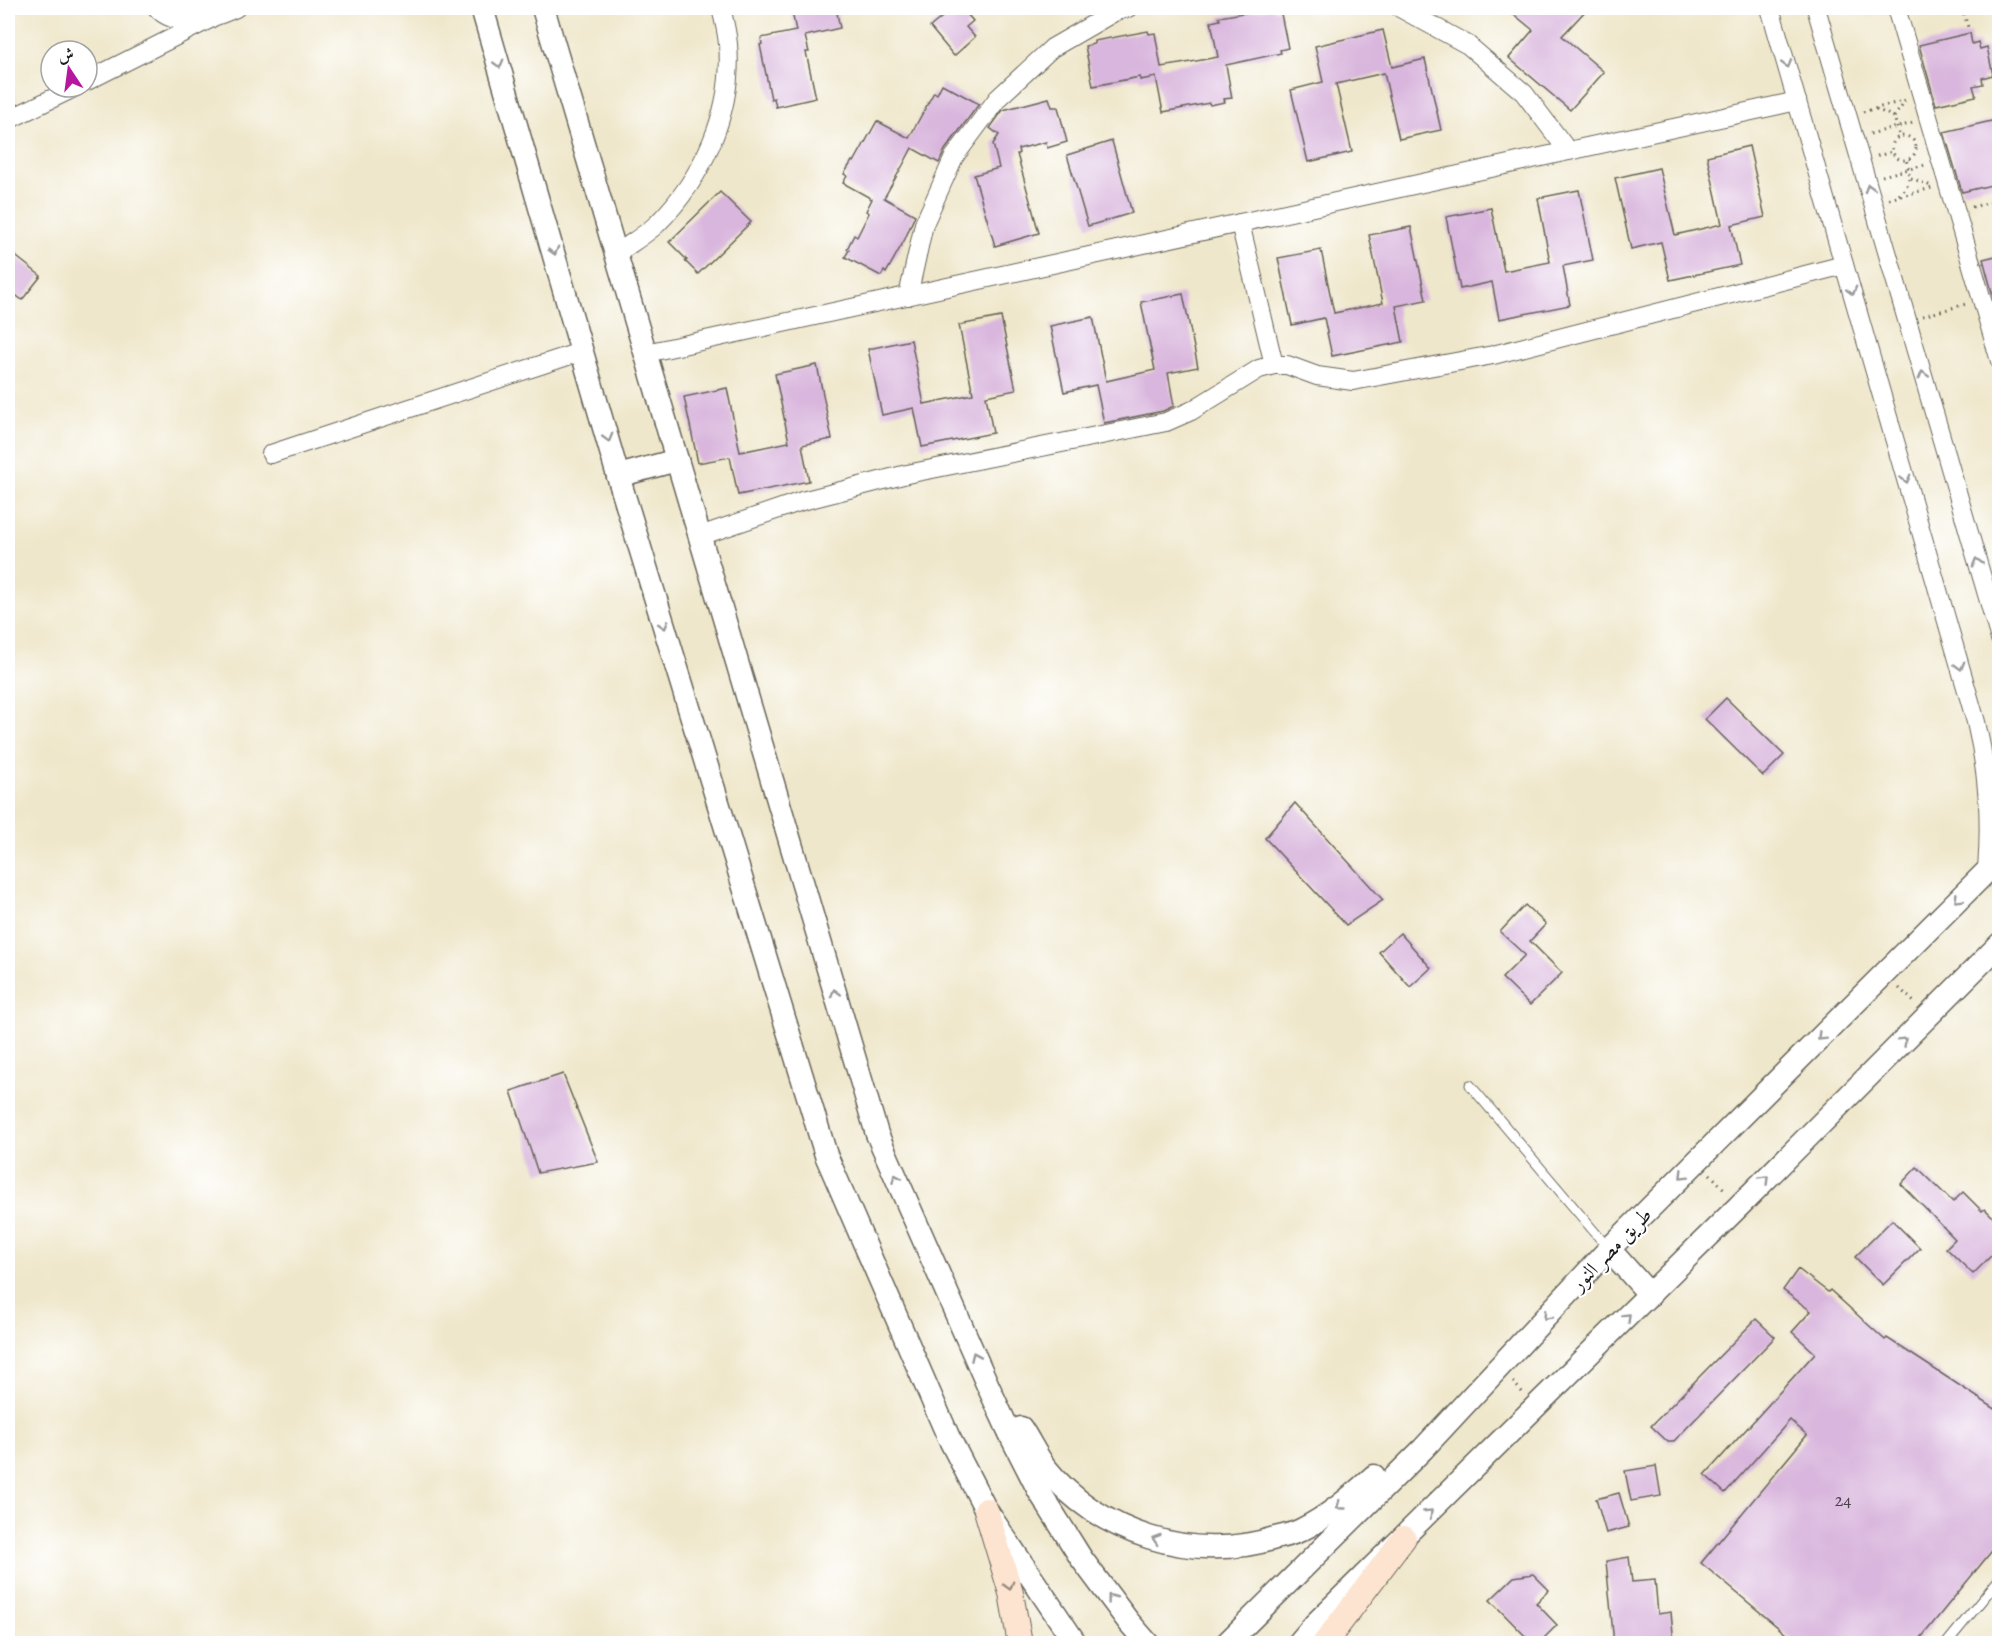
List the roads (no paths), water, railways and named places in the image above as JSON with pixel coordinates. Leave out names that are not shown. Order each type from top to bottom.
[{"type":"main road","points":[[986,1510],[1011,1593],[1020,1644]]},
{"type":"main road","points":[[1324,1644],[1404,1538]]},
{"type":"street","points":[[157,8],[170,17],[189,22],[210,19]]},
{"type":"street","points":[[99,75],[236,8]]},
{"type":"street","points":[[482,8],[618,476],[826,1155],[948,1436],[986,1510],[1076,1644]]},
{"type":"street","points":[[543,8],[877,1134],[1012,1440],[1051,1510],[1081,1557],[1128,1621],[1148,1644]]},
{"type":"street","points":[[616,254],[656,225],[689,187],[713,143],[726,95],[728,45],[722,8]]},
{"type":"street","points":[[908,296],[924,224],[954,157],[998,98],[1052,48],[1116,11],[1128,8]]},
{"type":"street","points":[[1400,8],[1468,45],[1524,93],[1568,151]]},
{"type":"street","points":[[1770,8],[1976,722],[1989,796],[1993,864]]},
{"type":"street","points":[[1816,8],[2000,639]]},
{"type":"street","points":[[1896,8],[2000,361]]},
{"type":"street","points":[[8,120],[51,99]]},
{"type":"street","points":[[646,353],[1797,100]]},
{"type":"street","points":[[1240,223],[1275,365]]},
{"type":"street","points":[[700,536],[802,501],[897,477],[1166,422],[1191,411],[1258,369],[1287,365],[1317,376],[1353,381],[1493,355],[1844,265]]},
{"type":"street","points":[[271,454],[583,351]]},
{"type":"street","points":[[618,476],[677,460]]},
{"type":"street","name":"طريق مصر النور","points":[[1226,1644],[1423,1449],[1610,1249],[1993,864]]},
{"type":"street","points":[[1298,1644],[1314,1625],[1650,1295],[2000,944]]},
{"type":"street","points":[[1610,1249],[1650,1295]]},
{"type":"street","points":[[988,1386],[1021,1427],[1046,1467],[1078,1500],[1118,1526],[1162,1542],[1208,1548],[1255,1544],[1300,1530],[1341,1507],[1375,1475],[1423,1449]]},
{"type":"lane","points":[[1470,1085],[1610,1249]]},
{"type":"lane","points":[[1946,1644],[2000,1578]]}]
